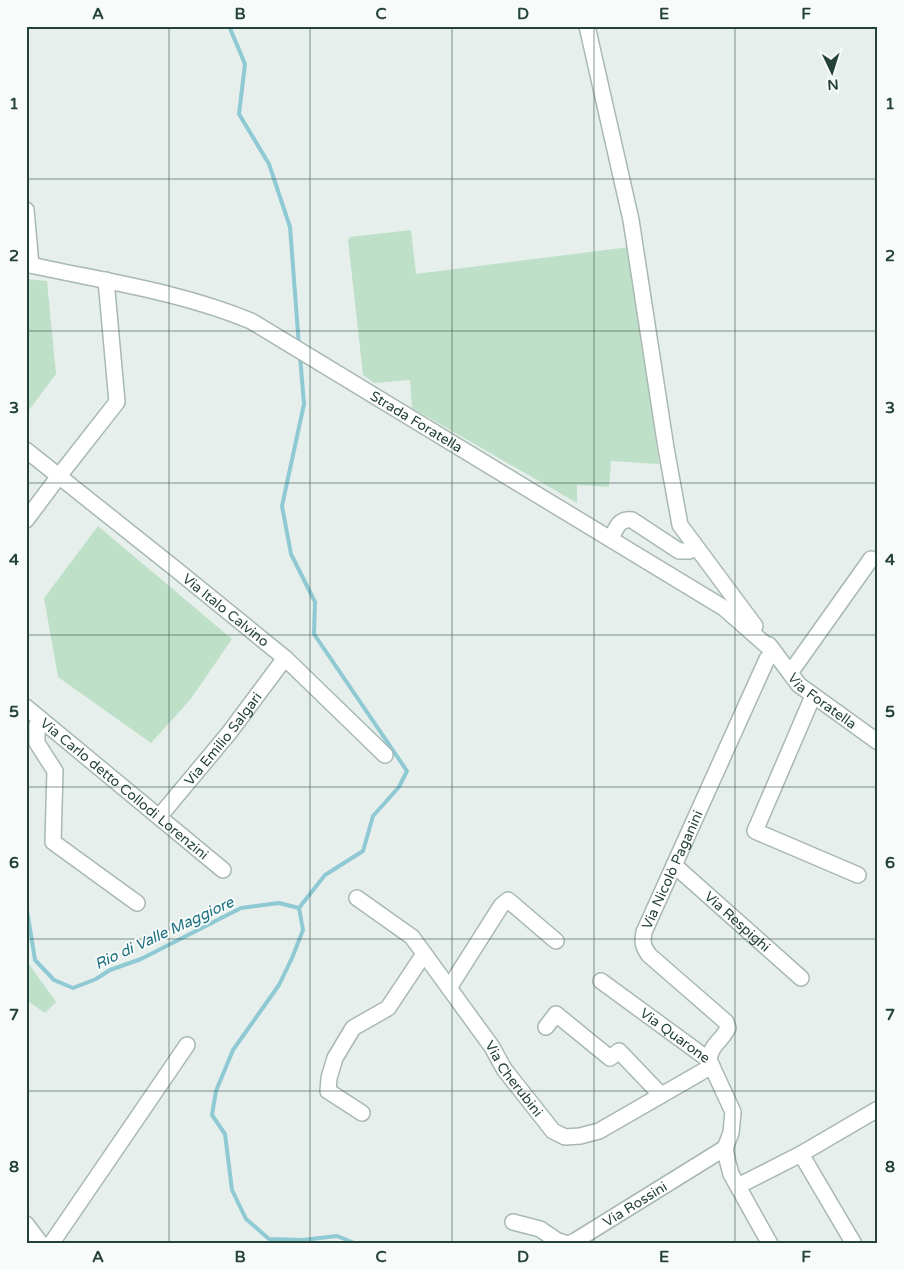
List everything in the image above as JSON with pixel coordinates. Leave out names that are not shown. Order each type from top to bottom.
[{"type":"street","points":[[587,26],[632,220],[666,448],[680,526],[774,652]]},
{"type":"street","points":[[26,210],[28,261]]},
{"type":"street","name":"Strada Foratella","points":[[28,261],[175,295],[222,309],[251,321],[724,608],[774,652]]},
{"type":"street","points":[[26,520],[58,476],[118,402],[106,280]]},
{"type":"street","name":"Via Italo Calvino","points":[[26,450],[284,658],[385,755]]},
{"type":"street","points":[[611,539],[619,524],[625,519],[632,520],[680,551],[689,551],[696,547]]},
{"type":"street","points":[[790,674],[871,559]]},
{"type":"street","points":[[706,597],[714,571]]},
{"type":"street","points":[[724,608],[727,589]]},
{"type":"street","name":"Via Foratella","points":[[774,652],[799,685],[878,742]]},
{"type":"street","name":"Via Nicolò Paganini","points":[[710,1063],[710,1050],[724,1036],[728,1028],[726,1022],[649,955],[642,942],[644,932],[767,659],[774,652]]},
{"type":"street","name":"Via Emilio Salgari","points":[[159,817],[229,733],[284,658]]},
{"type":"street","points":[[813,696],[754,832],[858,875]]},
{"type":"street","name":"Via Carlo detto Collodi Lorenzini","points":[[26,708],[223,870]]},
{"type":"street","points":[[40,719],[37,725],[37,743],[55,771],[53,842],[137,903]]},
{"type":"street","name":"Via Respighi","points":[[674,865],[801,978]]},
{"type":"street","name":"Via Cherubini","points":[[357,898],[412,937],[492,1046],[504,1068],[553,1131],[566,1137],[580,1136],[599,1131],[661,1095],[710,1063]]},
{"type":"street","points":[[449,988],[501,906],[508,900],[556,941]]},
{"type":"street","points":[[362,1113],[328,1090],[329,1078],[335,1058],[353,1028],[388,1008],[424,954]]},
{"type":"street","name":"Via Quarone","points":[[601,981],[710,1063],[733,1112],[731,1133],[725,1148]]},
{"type":"street","points":[[546,1027],[556,1014],[610,1058],[619,1050],[661,1095]]},
{"type":"street","points":[[50,1244],[187,1045]]},
{"type":"street","points":[[738,1186],[801,1154],[878,1109]]},
{"type":"street","points":[[725,1148],[729,1166],[738,1186],[769,1243]]},
{"type":"street","name":"Via Rossini","points":[[513,1222],[540,1229],[556,1240],[568,1244],[725,1148]]},
{"type":"street","points":[[801,1154],[854,1244]]},
{"type":"street","points":[[26,1224],[41,1244]]},
{"type":"green space","points":[[411,230],[416,274],[629,247],[659,464],[611,461],[609,487],[577,485],[577,503],[412,408],[410,380],[374,383],[363,375],[348,240],[350,237]]},
{"type":"green space","points":[[26,279],[47,281],[56,374],[26,414]]},
{"type":"green space","points":[[98,526],[232,639],[190,700],[151,743],[58,677],[44,598]]},
{"type":"green space","points":[[26,960],[56,1002],[45,1013],[26,1000]]},
{"type":"waterway","points":[[229,26],[245,64],[239,114],[269,164],[290,227],[299,346]]},
{"type":"waterway","points":[[299,908],[325,875],[363,851],[373,816],[399,787],[407,771],[314,634],[315,602],[291,554],[282,506],[304,404],[300,356]]},
{"type":"waterway","name":"Rio di Valle Maggiore","points":[[26,904],[35,960],[54,980],[73,988],[96,979],[110,970],[141,959],[241,908],[279,903],[299,908],[303,930],[292,958],[279,985],[233,1050],[216,1091],[212,1115],[225,1134],[232,1190],[246,1219],[269,1239],[303,1240],[337,1236],[357,1244]]}]
